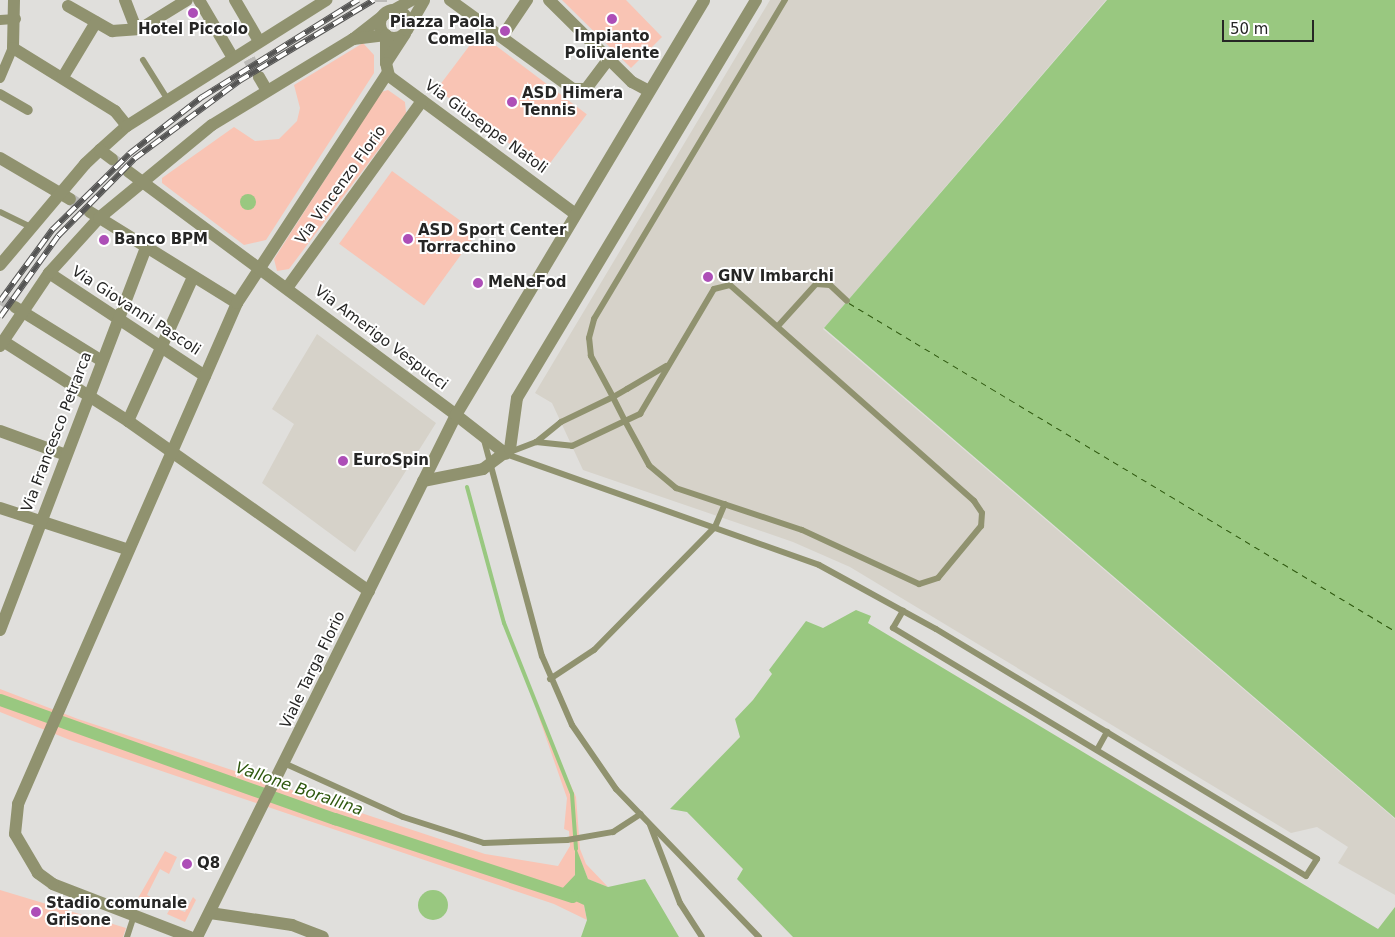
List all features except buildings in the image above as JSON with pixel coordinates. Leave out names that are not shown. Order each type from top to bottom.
[{"type":"street","points":[[0,78],[13,48],[16,19],[14,0]]},
{"type":"street","points":[[68,6],[112,31],[136,28],[187,0]]},
{"type":"street","points":[[199,0],[233,58]]},
{"type":"street","points":[[236,0],[259,41]]},
{"type":"street","points":[[0,265],[30,226],[65,195],[100,150],[127,126],[233,58],[246,55],[259,41],[326,0]]},
{"type":"street","points":[[370,591],[128,421],[1,344],[18,309],[95,215],[142,182],[212,124],[266,89],[353,39],[386,10],[412,0]]},
{"type":"street","points":[[190,937],[53,884],[33,868],[21,851],[14,820],[45,739],[126,549],[237,304],[258,266],[386,69],[424,0]]},
{"type":"street","points":[[450,0],[578,90],[590,86],[609,58]]},
{"type":"street","points":[[502,37],[527,0]]},
{"type":"street","points":[[548,0],[609,58],[649,92]]},
{"type":"street","name":"Viale Targa Florio","points":[[198,937],[286,764],[456,415],[574,213],[704,0]]},
{"type":"street","points":[[423,481],[491,466],[506,454],[515,436],[517,398],[756,0]]},
{"type":"street","points":[[128,1],[136,28]]},
{"type":"street","points":[[386,10],[405,15],[405,33]]},
{"type":"street","points":[[386,10],[381,28],[386,36],[386,69]]},
{"type":"street","points":[[0,20],[16,19]]},
{"type":"street","points":[[63,77],[96,22]]},
{"type":"street","points":[[353,39],[386,36],[394,38],[405,33]]},
{"type":"street","points":[[13,48],[63,77],[115,111],[127,126]]},
{"type":"street","name":"Via Giuseppe Natoli","points":[[386,69],[422,100],[574,213]]},
{"type":"street","points":[[259,77],[266,89]]},
{"type":"street","points":[[0,94],[28,110]]},
{"type":"street","name":"Via Vincenzo Florio","points":[[286,288],[422,100]]},
{"type":"street","points":[[100,150],[112,159]]},
{"type":"street","points":[[0,158],[65,195]]},
{"type":"street","name":"Via Amerigo Vespucci","points":[[129,172],[258,266],[506,454]]},
{"type":"street","points":[[95,215],[237,304]]},
{"type":"street","name":"Via Francesco Petrarca","points":[[0,630],[40,521],[146,248]]},
{"type":"street","name":"Via Giovanni Pascoli","points":[[49,273],[205,376]]},
{"type":"street","points":[[128,421],[193,277]]},
{"type":"street","points":[[18,309],[102,361]]},
{"type":"street","points":[[0,430],[66,455]]},
{"type":"street","points":[[0,508],[126,549]]},
{"type":"street","points":[[210,913],[292,926],[323,937]]},
{"type":"lane","points":[[536,442],[572,446],[625,421],[640,414],[666,366],[721,284],[734,287],[974,501],[982,513],[981,526],[938,578],[918,584],[802,530],[665,482],[649,465],[625,421],[613,396],[591,356],[589,338],[594,319],[785,0]]},
{"type":"lane","points":[[144,60],[168,100]]},
{"type":"lane","points":[[0,212],[30,226]]},
{"type":"lane","points":[[778,326],[816,284],[830,285],[847,301]]},
{"type":"lane","points":[[506,454],[536,442],[561,422],[613,396],[666,366]]},
{"type":"lane","points":[[483,436],[550,679],[591,756],[648,822],[759,937]]},
{"type":"lane","points":[[506,454],[818,565],[903,611],[1108,732],[1316,859],[1306,876],[893,628],[903,611]]},
{"type":"lane","points":[[550,679],[594,650],[715,527],[725,504]]},
{"type":"lane","points":[[1097,750],[1108,732]]},
{"type":"lane","points":[[286,764],[462,840],[484,843],[567,840],[622,829],[641,814]]},
{"type":"lane","points":[[648,822],[680,903],[702,937]]},
{"type":"lane","points":[[127,937],[134,916]]},
{"type":"shaded area","name":"Impianto Polivalente","points":[[562,0],[626,0],[662,37],[631,68]]},
{"type":"shaded area","points":[[770,0],[1106,0],[823,329],[1395,819],[1395,895],[1338,863],[1348,847],[1317,827],[1291,833],[850,567],[793,542],[583,470],[552,403],[535,393]]},
{"type":"shaded area","points":[[1107,0],[1395,0],[1395,818],[824,328]]},
{"type":"shaded area","name":"ASD Himera Tennis","points":[[479,33],[587,114],[545,170],[437,89]]},
{"type":"shaded area","points":[[363,43],[374,55],[374,73],[266,240],[244,245],[162,183],[162,178],[234,127],[255,141],[279,139],[297,121],[300,108],[294,85]]},
{"type":"shaded area","points":[[388,90],[405,102],[406,113],[289,269],[277,271],[274,259],[381,92]]},
{"type":"shaded area","name":"ASD Sport Center Torracchino","points":[[392,171],[477,233],[424,306],[339,244]]},
{"type":"shaded area","points":[[245,194],[251,194],[256,199],[254,208],[245,210],[240,205],[240,199]]},
{"type":"shaded area","name":"EuroSpin","points":[[317,334],[436,423],[355,552],[262,483],[294,424],[272,409]]},
{"type":"shaded area","points":[[856,610],[871,616],[868,623],[1378,929],[1395,907],[1395,937],[793,937],[737,879],[743,869],[687,812],[670,809],[740,737],[735,719],[753,700],[772,674],[769,670],[806,621],[823,628]]},
{"type":"shaded area","points":[[0,689],[78,719],[485,854],[558,866],[570,846],[569,831],[564,829],[567,798],[536,709],[576,797],[580,849],[586,864],[608,887],[588,879],[575,847],[575,875],[565,888],[584,905],[587,920],[554,904],[70,740],[0,712]]},
{"type":"shaded area","points":[[575,845],[588,879],[608,887],[645,879],[679,937],[581,937],[587,920],[584,905],[558,893],[575,875]]},
{"type":"shaded area","points":[[165,851],[177,857],[169,874],[160,869],[147,895],[158,901],[154,908],[137,900]]},
{"type":"shaded area","name":"Stadio comunale Grisone","points":[[0,890],[126,928],[123,937],[0,937]]},
{"type":"shaded area","points":[[433,890],[444,894],[448,905],[444,916],[433,920],[422,916],[418,905],[422,894]]},
{"type":"shaded area","points":[[193,897],[196,900],[185,922],[167,914],[171,907],[185,912]]},
{"type":"waterway","points":[[467,487],[504,623],[572,794],[576,849]]},
{"type":"waterway","name":"Vallone Borallina","points":[[0,700],[335,819],[572,897]]},
{"type":"ferry route","points":[[849,303],[1395,631]]},
{"type":"tunnel","points":[[249,59],[259,77]]},
{"type":"tunnel","points":[[112,159],[129,172]]},
{"type":"tunnel","points":[[70,199],[90,212]]},
{"type":"tunnel","points":[[0,298],[15,307]]},
{"type":"railway","points":[[0,301],[52,230],[129,154],[202,97],[358,0]]},
{"type":"railway","points":[[0,317],[58,236],[134,159],[239,81],[374,0]]},
{"type":"place","name":"Hotel Piccolo","points":[[193,13]]},
{"type":"place","name":"Impianto Polivalente","points":[[612,19]]},
{"type":"place","name":"Piazza Paola Comella","points":[[505,31]]},
{"type":"place","name":"ASD Himera Tennis","points":[[512,102]]},
{"type":"place","name":"ASD Sport Center Torracchino","points":[[408,239]]},
{"type":"place","name":"Banco BPM","points":[[104,240]]},
{"type":"place","name":"GNV Imbarchi","points":[[708,277]]},
{"type":"place","name":"MeNeFod","points":[[478,283]]},
{"type":"place","name":"EuroSpin","points":[[343,461]]},
{"type":"place","name":"Q8","points":[[187,864]]},
{"type":"place","name":"Stadio comunale Grisone","points":[[36,912]]}]
